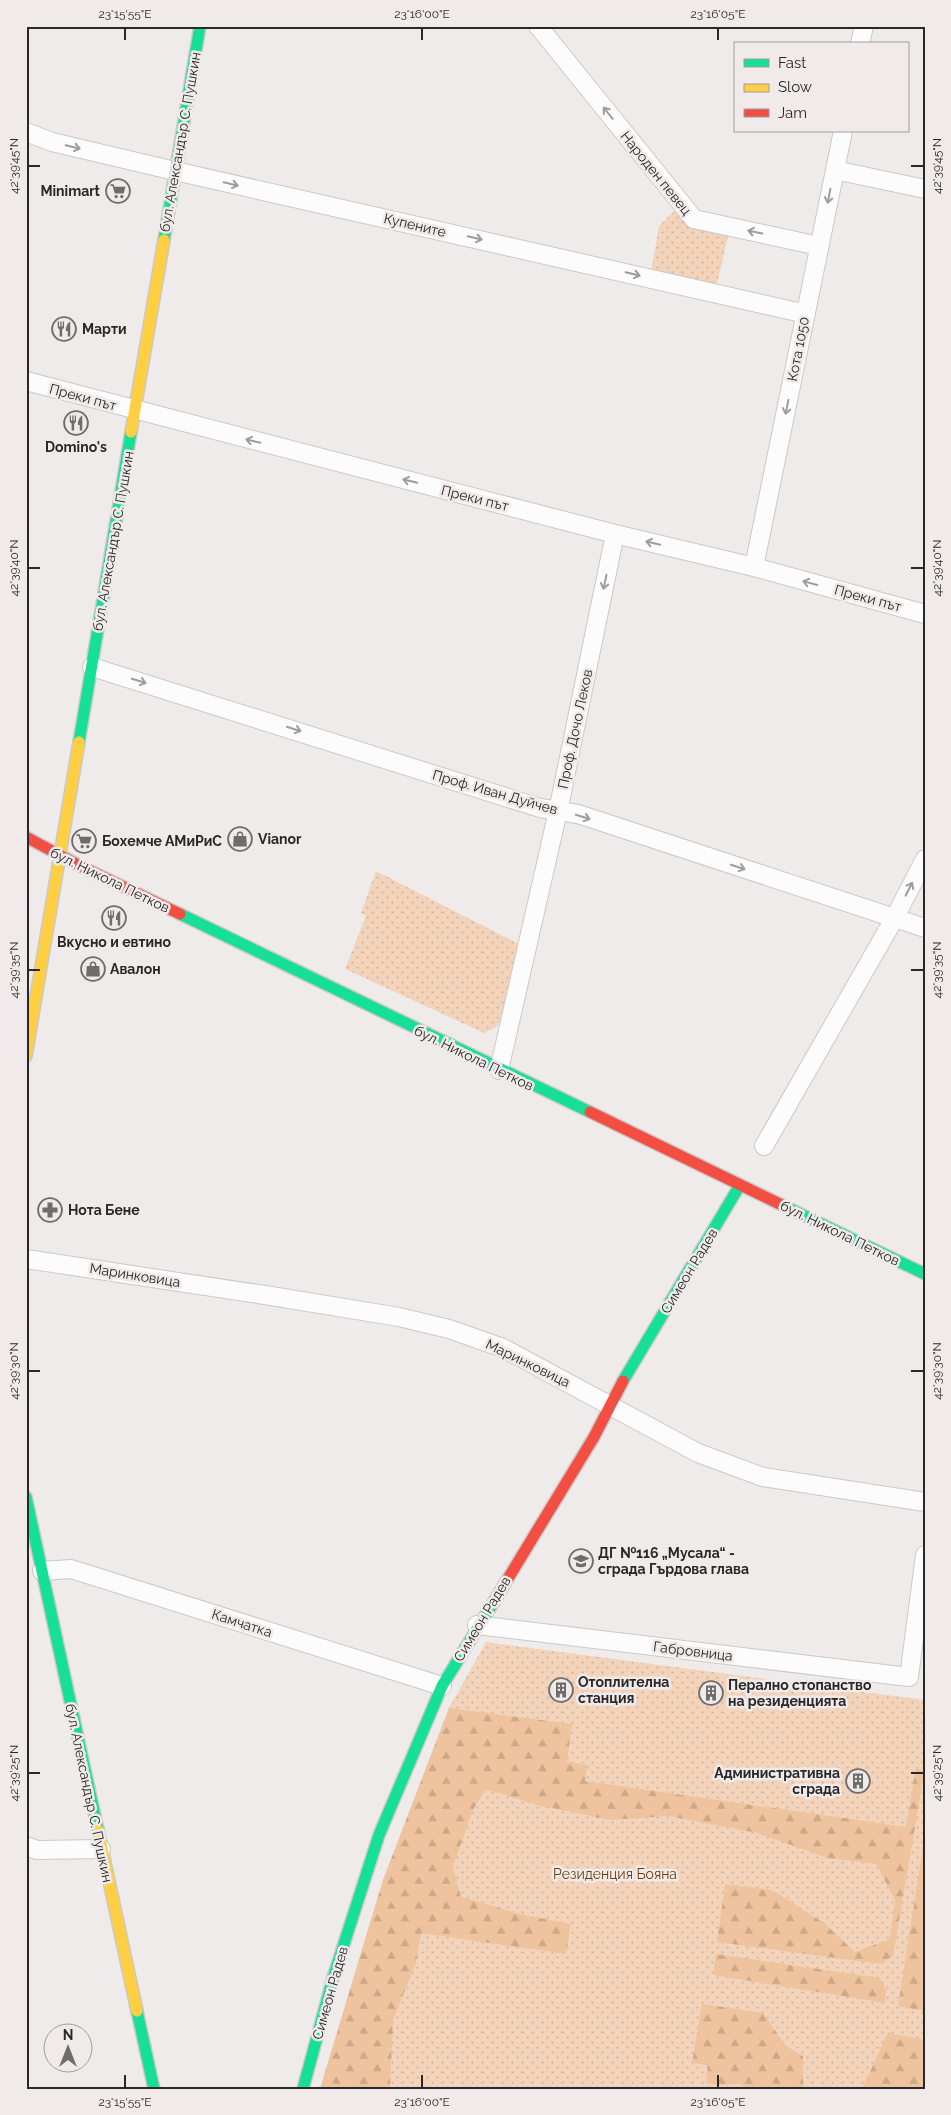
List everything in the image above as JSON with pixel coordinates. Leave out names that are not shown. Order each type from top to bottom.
[{"type":"main road","name":"бул. Александър С. Пушкин","points":[[26,1056],[200,26]]},
{"type":"main road","name":"бул. Никола Петков","points":[[26,838],[499,1070],[925,1274]]},
{"type":"main road","name":"Симеон Радев","points":[[303,2089],[333,1978],[379,1835],[442,1686],[594,1437],[610,1405],[740,1185]]},
{"type":"main road","name":"бул. Александър С. Пушкин","points":[[26,1497],[154,2089]]},
{"type":"street","name":"Народен певец","points":[[538,26],[694,220],[820,246]]},
{"type":"street","points":[[860,42],[864,26]]},
{"type":"street","name":"Купените","points":[[26,132],[52,142],[175,171],[806,314]]},
{"type":"street","name":"Кота 1050","points":[[754,567],[843,132]]},
{"type":"street","points":[[835,170],[925,189]]},
{"type":"street","name":"Преки път","points":[[26,382],[615,534],[754,567],[925,614]]},
{"type":"street","name":"Проф. Дочо Леков","points":[[499,1070],[558,811],[615,534]]},
{"type":"street","name":"Проф. Иван Дуйчев","points":[[92,667],[540,808],[578,814],[925,928]]},
{"type":"street","points":[[764,1146],[894,919],[925,859]]},
{"type":"street","name":"Маринковица","points":[[26,1259],[280,1297],[399,1317],[450,1329],[503,1348],[698,1453],[763,1477],[925,1502]]},
{"type":"street","name":"Габровница","points":[[478,1625],[909,1678],[925,1555]]},
{"type":"street","name":"Камчатка","points":[[42,1571],[71,1569],[442,1686]]},
{"type":"street","points":[[26,1846],[37,1850],[101,1849]]},
{"type":"green space","points":[[681,204],[730,227],[715,293],[650,278],[659,226]]},
{"type":"green space","points":[[376,871],[519,944],[500,1023],[495,1028],[484,1033],[345,969],[366,916],[361,913]]},
{"type":"green space","name":"Резиденция Бояна","points":[[486,1642],[925,1700],[925,2089],[320,2089],[383,1880],[449,1708]]},
{"type":"green space","points":[[449,1708],[572,1724],[567,1762],[587,1765],[585,1781],[906,1827],[916,1767],[922,1771],[923,1780],[893,1956],[880,1964],[717,1942],[725,1884],[772,1890],[824,1923],[855,1952],[890,1939],[895,1900],[876,1864],[828,1858],[757,1833],[668,1816],[610,1820],[537,1805],[486,1789],[473,1810],[453,1866],[461,1897],[520,1914],[571,1924],[566,1954],[421,1933],[416,1963],[393,2020],[390,2089],[320,2089],[383,1880]]},
{"type":"green space","points":[[925,1835],[925,2011],[898,2006]]},
{"type":"green space","points":[[716,1954],[880,1978],[886,1989],[885,2003],[713,1975]]},
{"type":"green space","points":[[702,2004],[763,2013],[786,2046],[803,2056],[803,2089],[746,2089],[740,2084],[719,2085],[706,2083],[708,2065],[692,2063]]},
{"type":"green space","points":[[888,2033],[925,2040],[925,2089],[862,2089]]},
{"type":"traffic: fast","points":[[164,240],[200,26]]},
{"type":"traffic: fast","points":[[79,742],[131,432]]},
{"type":"traffic: fast","points":[[180,914],[590,1112]]},
{"type":"traffic: fast","points":[[623,1381],[740,1185]]},
{"type":"traffic: fast","points":[[786,1207],[925,1274]]},
{"type":"traffic: fast","points":[[26,1497],[98,1830]]},
{"type":"traffic: fast","points":[[303,2089],[333,1978],[379,1835],[442,1686],[498,1595]]},
{"type":"traffic: fast","points":[[137,2011],[154,2089]]},
{"type":"traffic: slow","points":[[131,432],[164,240]]},
{"type":"traffic: slow","points":[[26,1056],[79,742]]},
{"type":"traffic: slow","points":[[98,1830],[137,2011]]},
{"type":"traffic: jam","points":[[26,837],[82,867],[180,914]]},
{"type":"traffic: jam","points":[[590,1112],[786,1207]]},
{"type":"traffic: jam","points":[[498,1595],[594,1437],[623,1381]]},
{"type":"place","name":"Minimart","points":[[118,191]]},
{"type":"place","name":"Марти","points":[[64,329]]},
{"type":"place","name":"Domino's","points":[[76,423]]},
{"type":"place","name":"Vianor","points":[[240,839]]},
{"type":"place","name":"Бохемче АМиРиС","points":[[84,841]]},
{"type":"place","name":"Вкусно и евтино","points":[[114,918]]},
{"type":"place","name":"Авалон","points":[[93,969]]},
{"type":"place","name":"Нота Бене","points":[[50,1210]]},
{"type":"place","name":"ДГ №116 „Мусала“ - сграда Гърдова глава","points":[[581,1561]]},
{"type":"place","name":"Отоплителна станция","points":[[561,1690]]},
{"type":"place","name":"Перално стопанство на резиденцията","points":[[711,1693]]},
{"type":"place","name":"Административна сграда","points":[[858,1781]]}]
